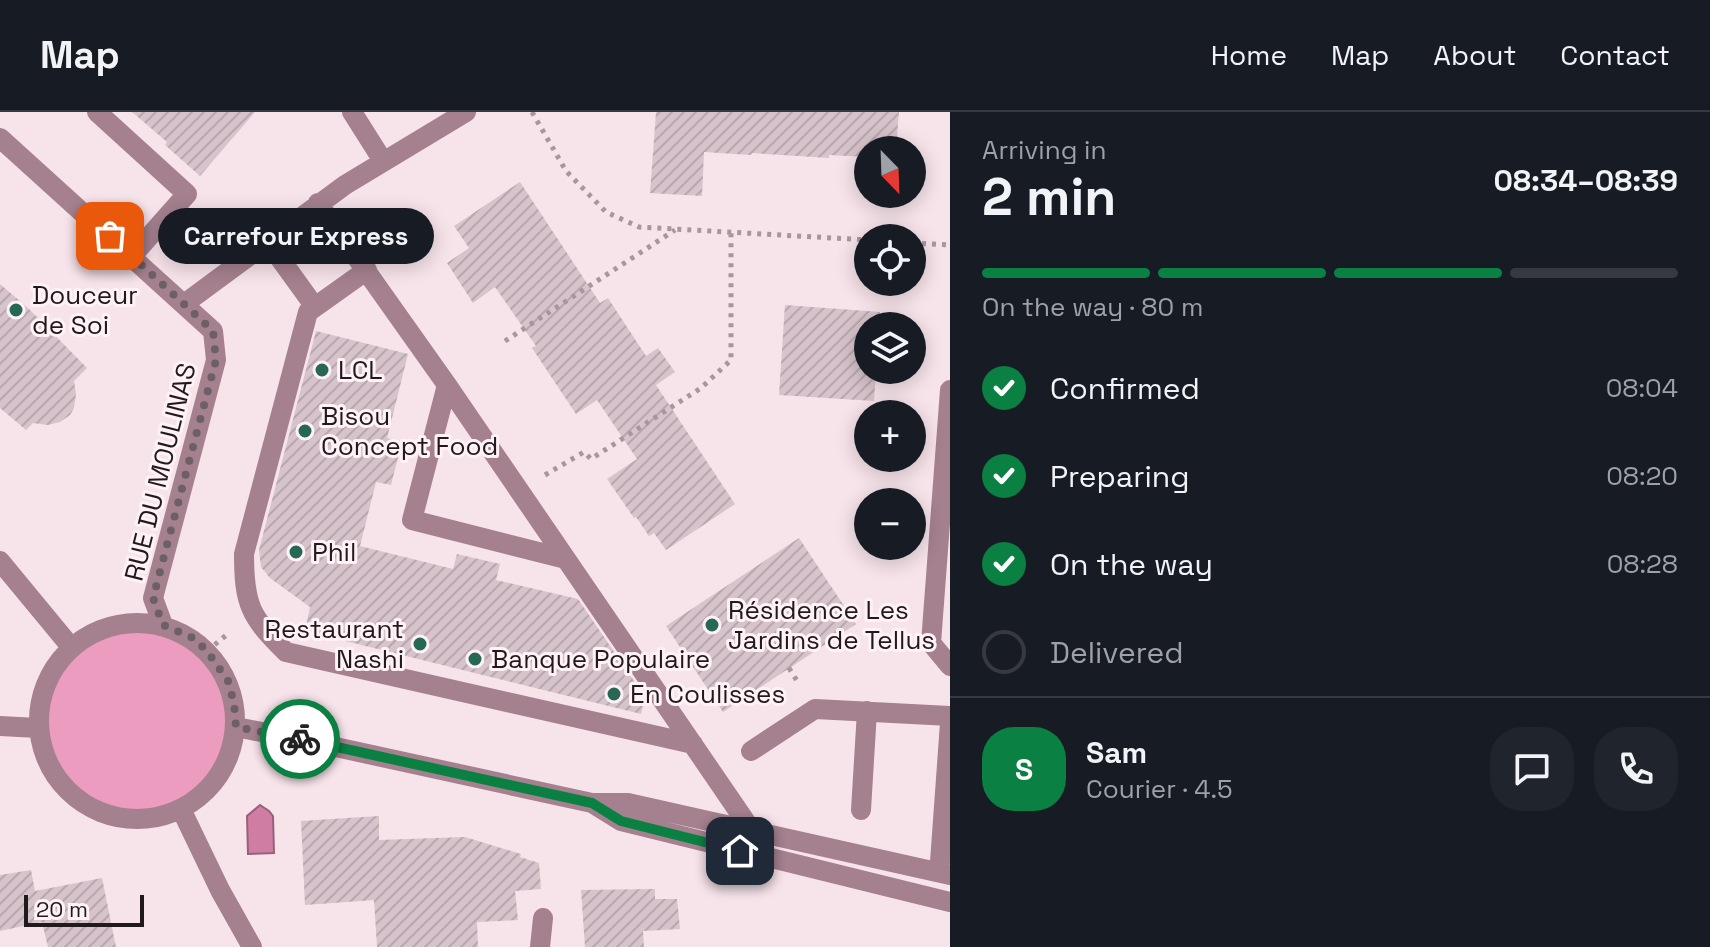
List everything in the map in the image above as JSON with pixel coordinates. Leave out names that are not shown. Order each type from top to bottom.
[{"type":"street","points":[[97,112],[187,194],[132,256]]},
{"type":"street","points":[[352,112],[383,161]]},
{"type":"street","points":[[184,304],[318,203],[466,112]]},
{"type":"street","name":"RUE DU MOULINAS","points":[[0,138],[213,331],[216,360],[153,598],[163,625]]},
{"type":"street","points":[[318,203],[447,385],[752,831]]},
{"type":"street","points":[[268,242],[315,307]]},
{"type":"street","points":[[367,270],[308,312],[244,554],[244,580],[252,613],[286,652],[693,744]]},
{"type":"street","points":[[447,385],[412,520],[566,559]]},
{"type":"street","points":[[950,390],[931,643],[950,666]]},
{"type":"street","points":[[0,561],[71,647]]},
{"type":"street","points":[[139,622],[163,625],[193,638],[207,651],[228,681],[236,727],[227,761],[208,789],[181,809],[149,819],[116,817],[77,800],[58,780],[44,756],[38,728],[41,699],[52,671],[71,647],[91,633],[114,625],[139,622]]},
{"type":"street","points":[[751,751],[815,709],[950,716]]},
{"type":"street","points":[[861,810],[867,711]]},
{"type":"street","points":[[236,727],[592,803],[628,803],[943,873],[940,862],[950,723]]},
{"type":"street","points":[[0,726],[38,728]]},
{"type":"street","points":[[592,803],[621,821],[950,902]]},
{"type":"street","points":[[181,809],[250,947]]},
{"type":"street","points":[[540,947],[543,918]]},
{"type":"path","points":[[532,112],[566,171],[606,212],[639,227],[854,239]]},
{"type":"path","points":[[505,341],[676,229]]},
{"type":"path","points":[[539,479],[584,452],[591,459],[701,388],[731,360],[731,232]]},
{"type":"path","points":[[926,244],[950,245]]},
{"type":"shaded area","points":[[137,623],[175,630],[192,639],[206,652],[219,666],[228,683],[235,721],[228,759],[219,776],[206,790],[192,803],[175,812],[137,819],[99,812],[82,803],[68,790],[55,776],[46,759],[39,721],[46,683],[55,666],[68,652],[82,639],[99,630]]},
{"type":"shaded area","points":[[260,805],[273,816],[274,853],[248,854],[247,816]]},
{"type":"building","points":[[132,112],[255,112],[200,176]]},
{"type":"building","points":[[656,112],[899,112],[897,136],[854,136],[854,156],[829,155],[829,158],[704,152],[702,196],[650,193]]},
{"type":"building","points":[[520,182],[600,303],[608,298],[646,356],[658,348],[675,372],[656,385],[735,504],[666,550],[654,533],[649,536],[634,518],[607,479],[637,459],[597,400],[576,414],[532,348],[536,346],[495,287],[473,303],[447,263],[469,248],[454,226]]},
{"type":"building","points":[[0,284],[87,368],[74,381],[74,408],[60,422],[48,425],[33,423],[26,430],[0,408]]},
{"type":"building","points":[[785,305],[880,312],[854,312],[854,384],[875,384],[874,400],[779,395]]},
{"type":"building","points":[[316,331],[408,354],[387,438],[402,442],[391,485],[376,482],[360,546],[453,569],[457,554],[500,564],[496,580],[578,599],[645,697],[641,714],[305,631],[310,607],[270,578],[261,567],[259,550]]},
{"type":"building","name":"Résidence Les Jardins de Tellus","points":[[799,538],[856,624],[723,712],[666,626]]},
{"type":"building","points":[[379,816],[379,840],[465,837],[521,854],[520,857],[539,863],[541,889],[515,891],[518,920],[477,922],[478,947],[377,947],[374,900],[305,905],[301,821]]},
{"type":"building","points":[[31,870],[35,891],[102,878],[116,947],[48,947],[42,922],[0,931],[0,875]]},
{"type":"building","points":[[655,889],[655,899],[677,899],[680,929],[643,931],[644,947],[585,947],[581,890]]},
{"type":"way so far","points":[[110,236],[213,331],[216,360],[153,598],[163,625],[193,638],[207,651],[228,681],[236,727],[300,739]]},
{"type":"place","name":"Carrefour Express","points":[[110,236]]},
{"type":"place","name":"Douceur de Soi","points":[[16,310]]},
{"type":"place","name":"LCL","points":[[322,370]]},
{"type":"place","name":"Bisou Concept Food","points":[[305,431]]},
{"type":"place","name":"Phil","points":[[296,552]]},
{"type":"place","name":"Résidence Les Jardins de Tellus","points":[[712,625]]},
{"type":"place","name":"Restaurant Nashi","points":[[420,644]]},
{"type":"place","name":"Banque Populaire","points":[[475,659]]},
{"type":"place","name":"En Coulisses","points":[[614,694]]},
{"type":"route","points":[[300,739],[592,803],[621,821],[740,851]]}]
